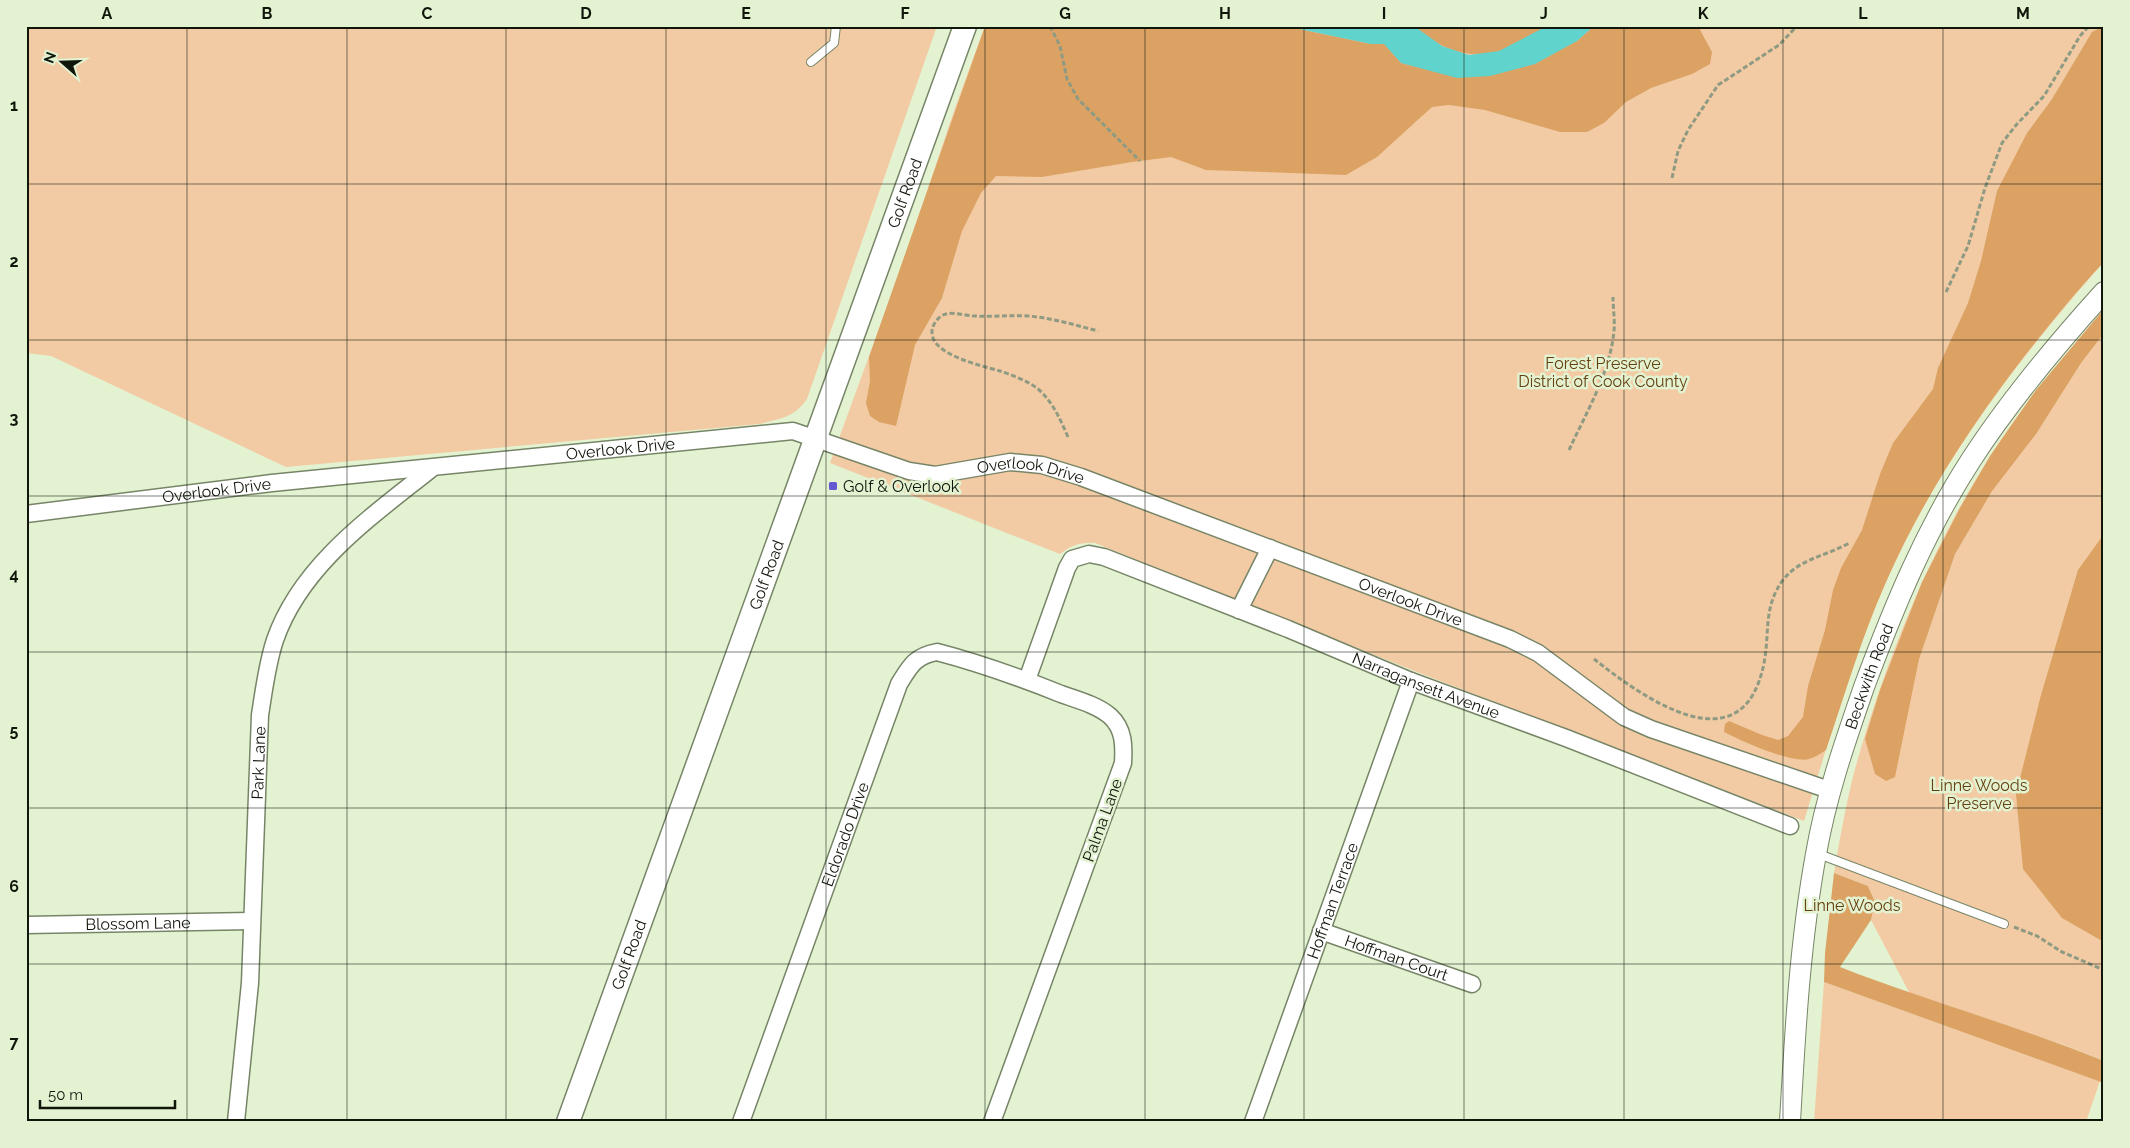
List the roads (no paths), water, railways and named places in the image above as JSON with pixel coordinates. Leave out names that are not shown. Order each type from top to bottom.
[{"type":"main road","name":"Golf Road","points":[[568,1122],[965,26]]},
{"type":"street","name":"Beckwith Road","points":[[1790,1122],[1794,1034],[1803,939],[1816,853],[1829,790],[1881,642],[1913,566],[1941,510],[1970,461],[2008,406],[2059,342],[2104,292]]},
{"type":"street","name":"Overlook Drive","points":[[26,514],[272,483],[793,431],[816,437],[880,462],[909,471],[935,475],[1010,462],[1042,465],[1081,477],[1510,639],[1538,653],[1624,717],[1651,729],[1829,790]]},
{"type":"street","name":"Park Lane","points":[[236,1122],[250,983],[260,715],[266,673],[275,640],[303,586],[326,558],[364,523],[431,468]]},
{"type":"street","points":[[1240,610],[1270,548]]},
{"type":"street","name":"Narragansett Avenue","points":[[1027,680],[1067,568],[1072,559],[1089,554],[1104,557],[1240,610],[1411,681],[1575,742],[1790,826]]},
{"type":"street","name":"Eldorado Drive","points":[[741,1122],[899,684],[909,667],[922,655],[937,652],[1027,680]]},
{"type":"street","name":"Palma Lane","points":[[992,1122],[1122,763],[1124,744],[1121,730],[1111,717],[1097,708],[1027,680]]},
{"type":"street","name":"Hoffman Terrace","points":[[1253,1122],[1411,681]]},
{"type":"street","name":"Blossom Lane","points":[[26,925],[251,922]]},
{"type":"street","name":"Hoffman Court","points":[[1321,931],[1472,984]]},
{"type":"lane","points":[[811,62],[834,43],[836,26]]},
{"type":"lane","points":[[1816,853],[2004,924]]},
{"type":"water","points":[[1285,26],[1414,26],[1442,46],[1469,55],[1499,51],[1547,26],[1594,26],[1577,41],[1535,64],[1490,76],[1457,78],[1401,63],[1384,44],[1371,44]]},
{"type":"place","name":"Golf & Overlook","points":[[833,486]]},
{"type":"park label","name":"Forest Preserve District of Cook County","points":[[1603,372]]},
{"type":"park label","name":"Linne Woods Preserve","points":[[1979,794]]},
{"type":"park label","name":"Linne Woods","points":[[1852,905]]}]
